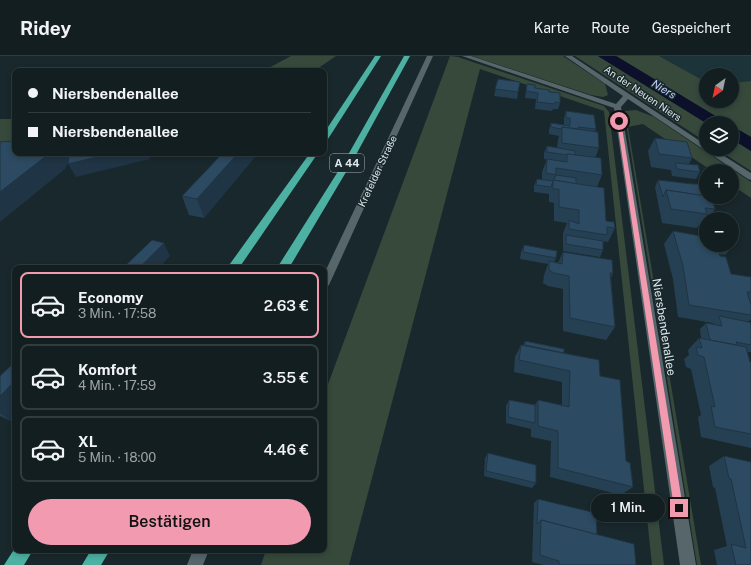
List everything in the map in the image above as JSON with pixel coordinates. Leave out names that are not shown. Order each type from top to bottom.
[{"type":"highway","name":"A 44","points":[[327,134],[378,56]]},
{"type":"highway","name":"A 44","points":[[285,265],[351,156],[407,56]]},
{"type":"highway","name":"A 44","points":[[236,265],[312,156]]},
{"type":"highway","points":[[13,565],[22,553]]},
{"type":"highway","points":[[91,565],[99,553]]},
{"type":"street","name":"Krefelder Straße","points":[[327,279],[430,56]]},
{"type":"street","points":[[465,56],[617,107],[627,96]]},
{"type":"street","name":"An der Neuen Niers","points":[[568,56],[699,143]]},
{"type":"street","name":"Niersbendenallee","points":[[617,107],[688,565]]},
{"type":"street","name":"An der Neuen Niers","points":[[719,156],[751,177]]},
{"type":"street","points":[[195,565],[200,553]]},
{"type":"shaded area","points":[[659,56],[751,56],[751,81],[739,82],[739,68],[699,68],[699,78]]},
{"type":"green space","points":[[291,56],[336,56],[318,68],[269,68]]},
{"type":"green space","points":[[450,56],[458,57],[604,106],[609,112],[664,565],[652,565],[604,111],[480,69],[349,565],[261,565],[265,553],[327,553],[327,387]]},
{"type":"green space","points":[[472,56],[563,56],[605,84],[608,95],[603,97],[591,95]]},
{"type":"green space","points":[[575,56],[598,56],[699,119],[699,137]]},
{"type":"green space","points":[[616,56],[659,56],[699,78],[699,106]]},
{"type":"green space","points":[[751,81],[751,137],[739,130],[739,116],[715,116],[702,108],[739,108],[739,82]]},
{"type":"green space","points":[[636,110],[654,117],[699,147],[699,156],[712,156],[724,164],[702,164],[643,124],[628,127],[701,565],[697,565],[625,111]]},
{"type":"green space","points":[[0,119],[12,119],[12,151],[0,150]]},
{"type":"green space","points":[[739,143],[751,151],[751,171],[728,156],[739,156]]},
{"type":"green space","points":[[739,174],[751,182],[751,198],[739,190]]},
{"type":"water","name":"Niers","points":[[598,56],[616,56],[699,106],[699,108],[702,108],[715,116],[699,116],[699,119]]},
{"type":"water","points":[[739,130],[751,137],[751,151],[739,143]]},
{"type":"building","points":[[498,79],[520,82],[518,92],[495,89]]},
{"type":"building","points":[[527,84],[535,85],[535,88],[549,90],[549,92],[560,93],[560,103],[555,102],[555,104],[537,102],[538,93],[526,91]]},
{"type":"building","points":[[566,111],[594,115],[596,129],[562,127],[561,129],[551,127],[551,123],[570,126],[570,118],[566,118]]},
{"type":"building","points":[[562,127],[598,132],[599,148],[562,143]]},
{"type":"building","points":[[655,138],[687,142],[692,158],[659,154]]},
{"type":"building","points":[[12,141],[12,156],[46,156],[0,192],[0,142]]},
{"type":"building","points":[[547,146],[575,151],[575,155],[547,152]]},
{"type":"building","points":[[567,154],[601,158],[602,175],[556,168],[556,175],[546,173],[547,159],[567,162]]},
{"type":"building","points":[[69,156],[101,156],[68,164]]},
{"type":"building","points":[[220,156],[235,156],[197,199],[182,196]]},
{"type":"building","points":[[675,163],[698,165],[699,172],[677,169]]},
{"type":"building","points":[[556,175],[576,178],[576,184],[554,180]]},
{"type":"building","points":[[537,179],[553,181],[551,187],[536,185]]},
{"type":"building","points":[[553,180],[604,188],[606,221],[614,222],[615,228],[607,227],[607,235],[569,229],[569,220],[579,224],[579,210],[559,207],[559,189],[553,189]]},
{"type":"building","points":[[658,180],[699,184],[699,195],[666,190],[663,197]]},
{"type":"building","points":[[666,190],[699,195],[699,204],[713,204],[715,209],[705,208],[706,212],[699,213],[671,209]]},
{"type":"building","points":[[673,231],[699,236],[699,252],[719,252],[720,256],[726,257],[731,274],[751,277],[751,292],[747,292],[751,305],[751,315],[689,305],[683,266]]},
{"type":"building","points":[[566,235],[603,241],[603,250],[566,244]]},
{"type":"building","points":[[152,240],[164,243],[142,265],[126,265]]},
{"type":"building","points":[[524,245],[557,251],[556,258],[523,252]]},
{"type":"building","points":[[563,252],[612,260],[613,273],[610,273],[615,327],[570,318],[569,276],[554,273],[549,270],[549,261],[562,264]]},
{"type":"building","points":[[719,316],[751,323],[751,345],[736,342],[737,345],[710,340],[706,323],[722,326]]},
{"type":"building","points":[[699,338],[746,347],[751,362],[751,434],[715,427],[711,406],[715,407],[704,357],[698,355],[696,347],[702,348]]},
{"type":"building","points":[[525,341],[564,349],[564,353],[525,345]]},
{"type":"building","points":[[521,345],[599,360],[600,376],[620,380],[626,461],[630,463],[633,487],[558,468],[558,431],[538,426],[538,400],[569,407],[570,371],[519,360]]},
{"type":"building","points":[[12,365],[12,384],[0,396],[0,376]]},
{"type":"building","points":[[509,400],[535,405],[535,423],[508,417]]},
{"type":"building","points":[[488,453],[536,465],[536,483],[486,471]]},
{"type":"building","points":[[724,456],[751,462],[751,565],[736,565],[731,544],[746,548],[731,479],[729,478]]},
{"type":"building","points":[[538,499],[596,513],[597,535],[541,520],[537,524]]},
{"type":"building","points":[[541,520],[634,544],[636,565],[559,565],[559,561],[540,555]]},
{"type":"route","points":[[619,121],[679,508]]}]
